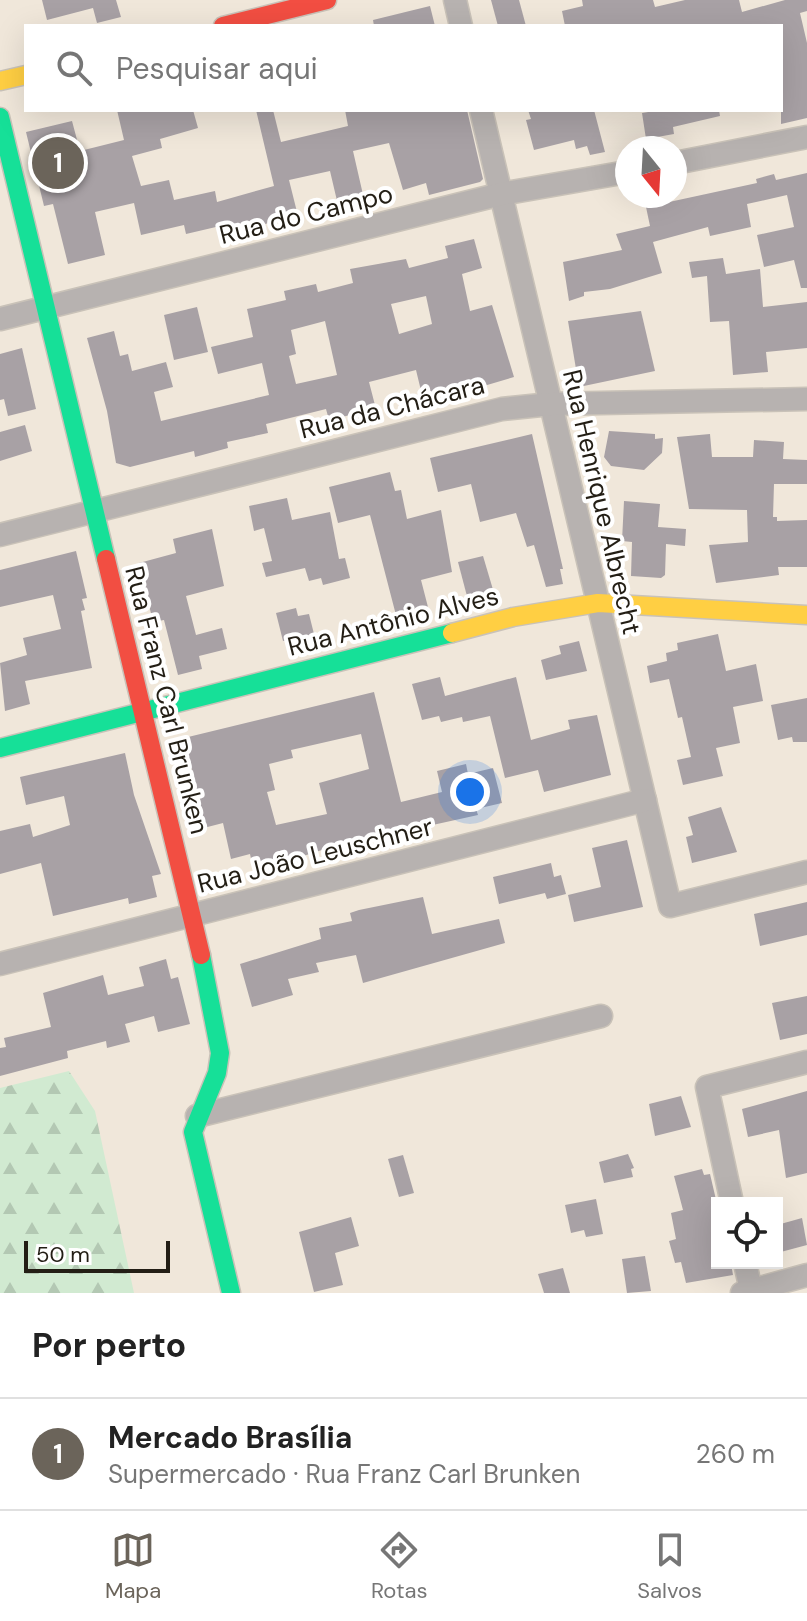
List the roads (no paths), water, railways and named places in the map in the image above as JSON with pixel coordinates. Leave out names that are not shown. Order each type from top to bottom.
[{"type":"street","points":[[231,24],[327,0]]},
{"type":"street","points":[[455,0],[461,24]]},
{"type":"street","points":[[0,81],[24,75]]},
{"type":"street","name":"Rua Henrique Albrecht","points":[[481,112],[670,906],[807,872]]},
{"type":"street","name":"Rua Franz Carl Brunken","points":[[0,117],[214,1008],[220,1053],[212,1089],[197,1116],[193,1132],[231,1293]]},
{"type":"street","points":[[687,161],[807,137]]},
{"type":"street","name":"Rua do Campo","points":[[0,319],[501,194],[615,174]]},
{"type":"street","name":"Rua da Chácara","points":[[0,535],[474,415],[551,404],[807,399]]},
{"type":"street","name":"Rua Antônio Alves","points":[[0,748],[513,617],[598,603],[807,615]]},
{"type":"street","name":"Rua João Leuschner","points":[[0,964],[645,800]]},
{"type":"street","points":[[197,1116],[601,1016]]},
{"type":"street","points":[[731,1197],[707,1087],[807,1062]]},
{"type":"street","points":[[745,1269],[747,1292],[807,1275]]},
{"type":"place","name":"Mercado Brasília","points":[[58,163]]}]
